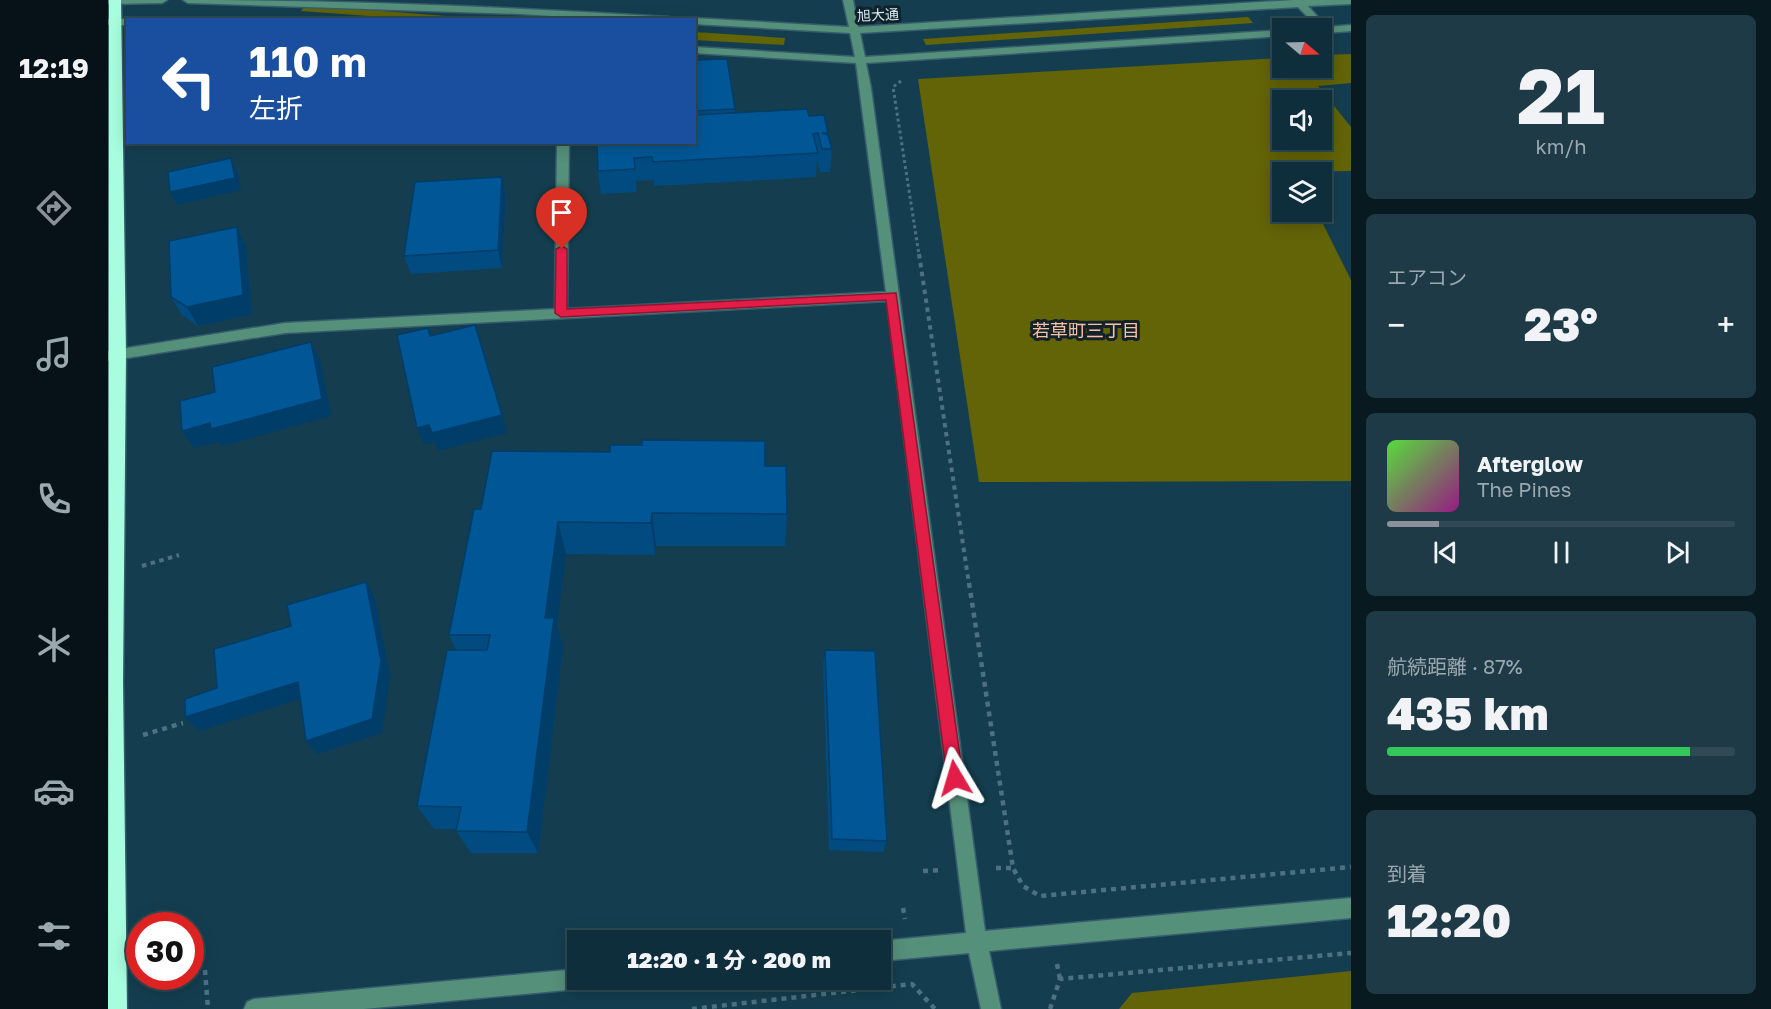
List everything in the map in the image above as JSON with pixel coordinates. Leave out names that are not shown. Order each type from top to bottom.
[{"type":"highway","points":[[113,1],[117,22],[113,168],[111,626],[115,1009]]},
{"type":"street","points":[[113,1],[162,0]]},
{"type":"street","points":[[188,0],[616,18]]},
{"type":"street","points":[[849,0],[861,60],[977,942],[990,1009]]},
{"type":"street","name":"旭大通","points":[[696,21],[855,30],[1300,2],[1351,1]]},
{"type":"street","points":[[563,16],[564,2]]},
{"type":"street","points":[[1300,2],[1313,18]]},
{"type":"street","points":[[1332,29],[1351,28]]},
{"type":"street","points":[[696,50],[861,60],[1272,34]]},
{"type":"street","points":[[561,313],[563,144]]},
{"type":"street","points":[[113,356],[285,328],[892,296]]},
{"type":"street","points":[[891,950],[1351,908]]},
{"type":"street","points":[[254,1009],[567,980]]},
{"type":"path","points":[[906,75],[893,87],[1013,868],[1023,886],[1040,896],[1351,867]]},
{"type":"path","points":[[1050,1009],[1060,979],[1351,952]]},
{"type":"path","points":[[205,970],[208,1009]]},
{"type":"path","points":[[692,1009],[912,984],[936,1009]]},
{"type":"shaded area","points":[[305,5],[472,18],[396,18],[301,11]]},
{"type":"shaded area","points":[[1248,17],[1253,23],[926,45],[923,39]]},
{"type":"shaded area","points":[[696,32],[785,38],[784,45],[696,40]]},
{"type":"shaded area","points":[[1351,54],[1351,83],[1318,86],[1321,90],[1272,90],[1272,150],[1332,150],[1332,103],[1351,127],[1351,171],[1332,171],[1332,162],[1272,162],[1272,222],[1322,222],[1351,280],[1351,481],[979,482],[918,79],[1272,59],[1272,78],[1332,78],[1332,55]]},
{"type":"shaded area","points":[[1351,971],[1351,1009],[1119,1009],[1132,993]]},
{"type":"building","points":[[727,59],[735,109],[696,111],[696,60]]},
{"type":"building","points":[[807,109],[809,116],[824,115],[828,133],[822,133],[828,135],[832,149],[822,149],[818,133],[813,134],[818,153],[653,162],[652,157],[634,158],[635,169],[598,171],[597,144],[696,144],[696,115]]},
{"type":"building","points":[[231,158],[235,178],[170,192],[168,172]]},
{"type":"building","points":[[502,177],[498,250],[404,256],[415,182]]},
{"type":"building","points":[[237,227],[243,295],[187,307],[171,297],[169,241]]},
{"type":"building","points":[[475,325],[502,415],[432,433],[429,425],[417,428],[397,335],[428,328],[430,336]]},
{"type":"building","points":[[311,342],[322,399],[211,429],[210,423],[182,431],[180,401],[215,392],[212,367]]},
{"type":"building","points":[[642,440],[765,441],[765,466],[786,466],[787,514],[652,513],[651,523],[558,522],[545,618],[554,618],[527,832],[456,831],[461,807],[417,806],[447,650],[487,650],[490,635],[449,635],[474,509],[481,509],[492,451],[610,452],[610,445],[642,445]]},
{"type":"building","points":[[366,582],[381,661],[372,719],[306,741],[298,682],[185,717],[185,699],[217,688],[214,649],[291,626],[287,605]]},
{"type":"building","points":[[825,650],[875,651],[887,841],[832,839]]},
{"type":"district","name":"若草町三丁目","points":[[1086,331]]},
{"type":"route","points":[[562,249],[561,313],[892,296],[955,778]]}]
